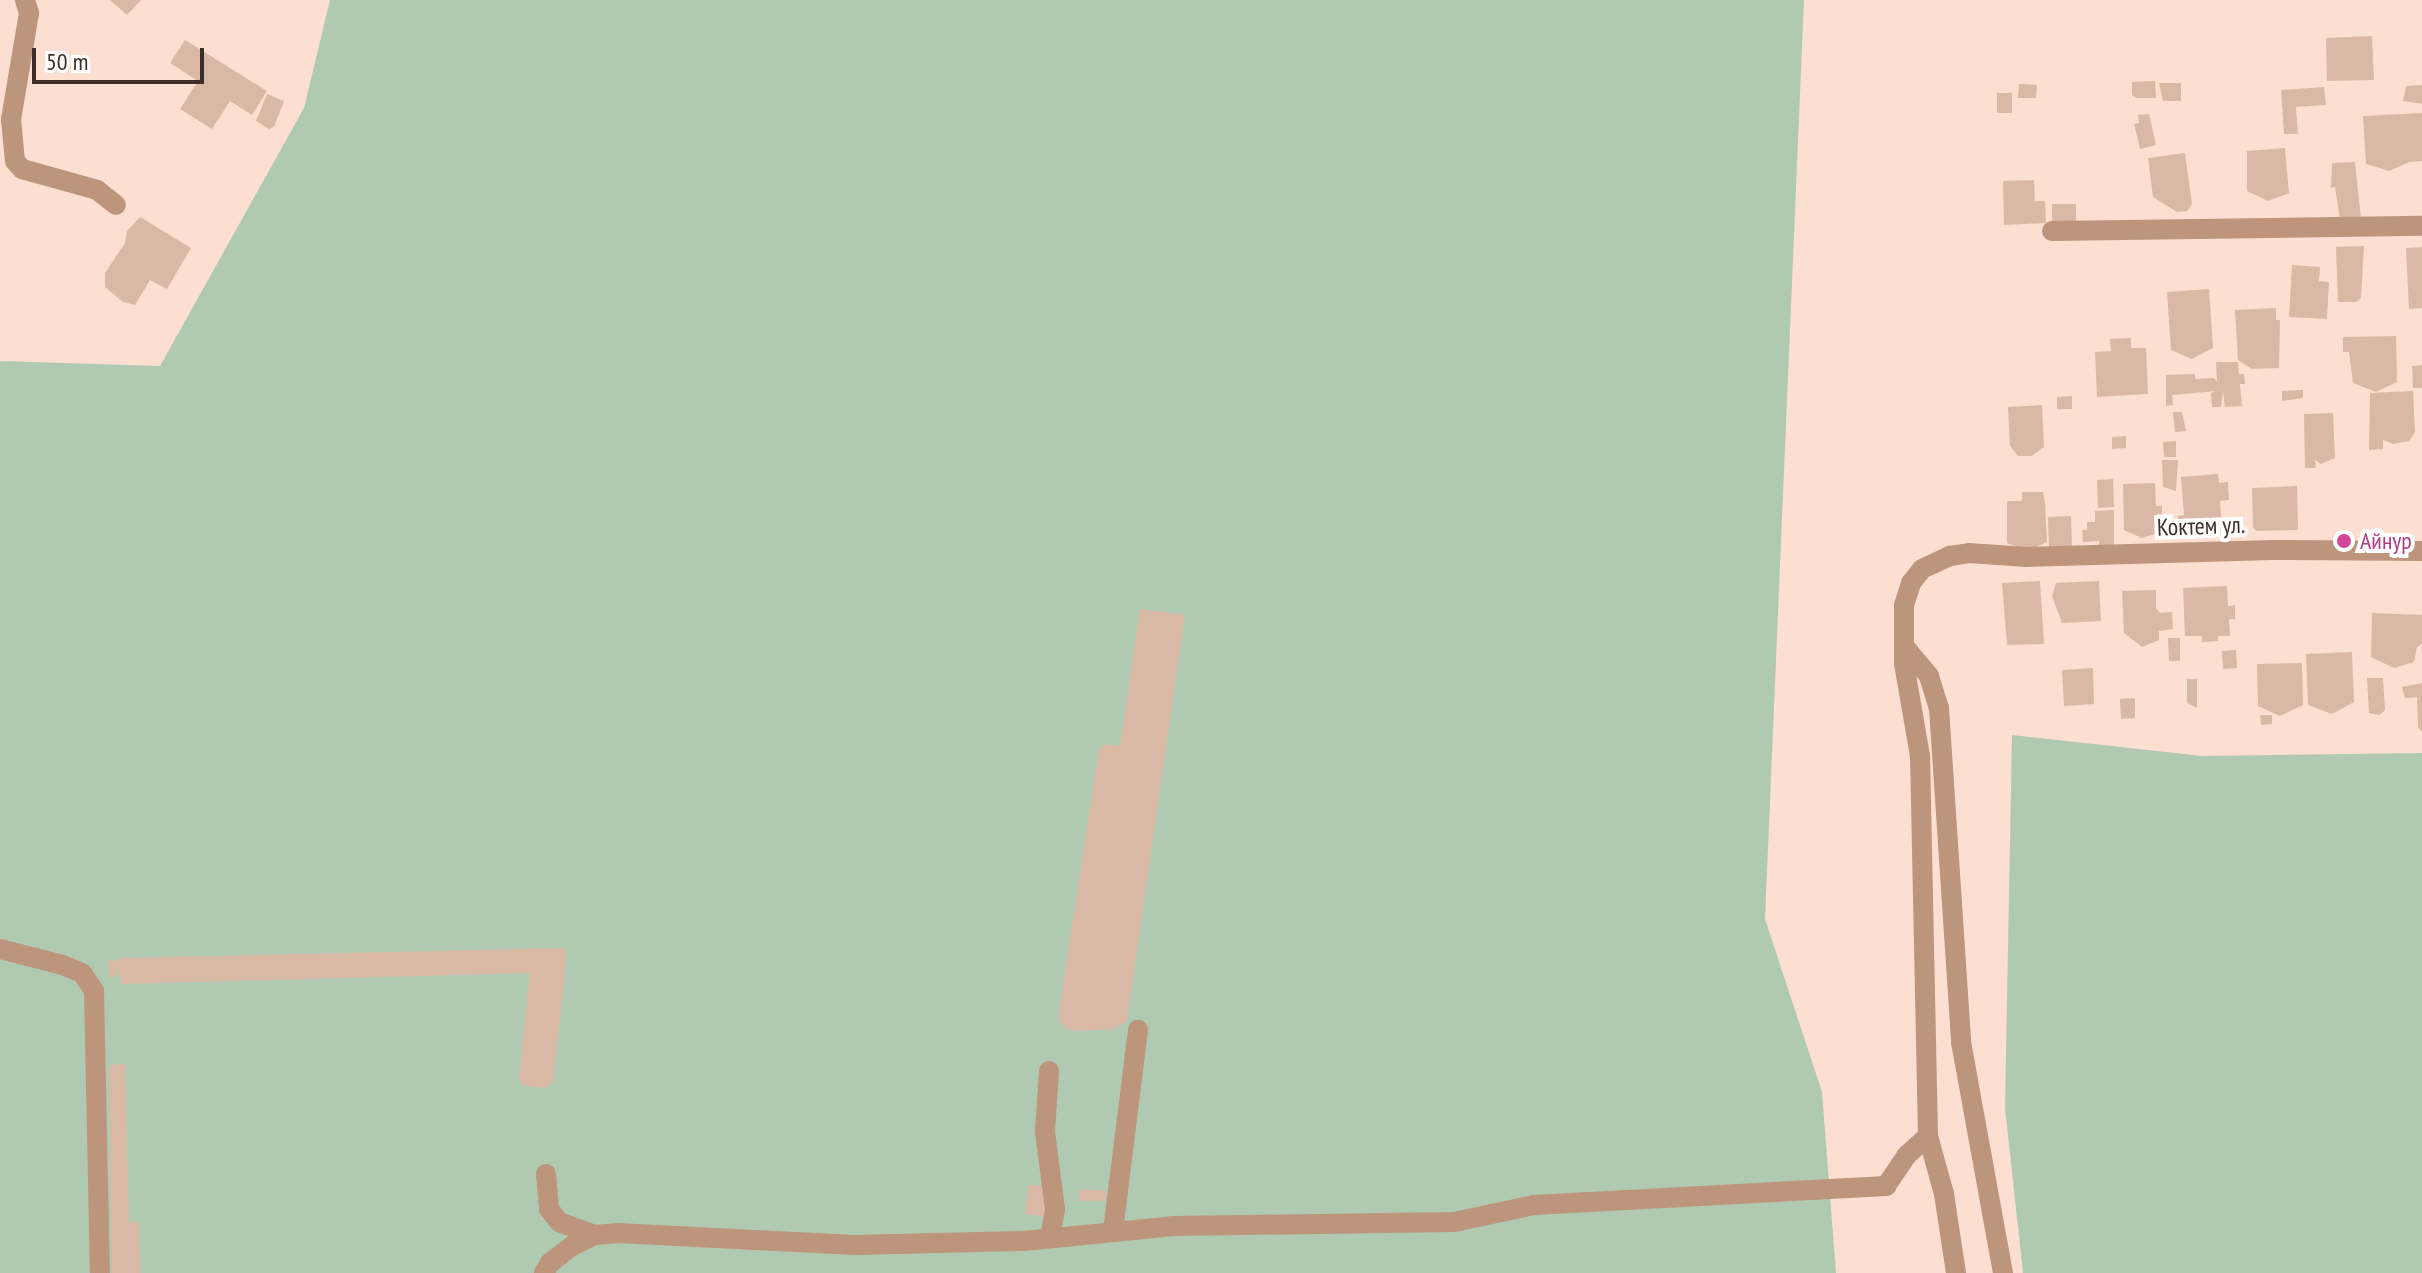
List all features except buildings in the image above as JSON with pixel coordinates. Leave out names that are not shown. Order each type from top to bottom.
[{"type":"street","points":[[25,0],[29,13],[11,119],[15,161],[22,169],[97,190],[116,205]]},
{"type":"street","points":[[2052,231],[2422,226]]},
{"type":"street","name":"Коктем ул.","points":[[1956,1273],[1944,1194],[1928,1136],[1920,756],[1909,701],[1904,646],[1904,605],[1916,576],[1922,569],[1950,556],[1981,554],[2026,557],[2258,550],[2422,551]]},
{"type":"street","points":[[1904,646],[1929,676],[1939,708],[1961,1042],[2003,1273]]},
{"type":"street","points":[[0,949],[82,973],[94,991],[97,1272]]},
{"type":"street","points":[[1113,1231],[1138,1030]]},
{"type":"street","points":[[1049,1071],[1045,1119],[1055,1209],[1050,1238]]},
{"type":"street","points":[[546,1174],[549,1209],[559,1222],[595,1235],[650,1233],[855,1245],[1050,1238],[1222,1224],[1454,1222],[1549,1203],[1886,1186],[1907,1155],[1928,1136]]},
{"type":"street","points":[[544,1273],[550,1263],[595,1235]]},
{"type":"green space","points":[[330,0],[1804,0],[1765,919],[1822,1092],[1836,1273],[0,1273],[0,361],[160,366],[304,108]]},
{"type":"green space","points":[[2012,735],[2202,756],[2422,753],[2422,1273],[2023,1273],[2005,1108]]},
{"type":"place","name":"Айнур","points":[[2344,541]]}]
